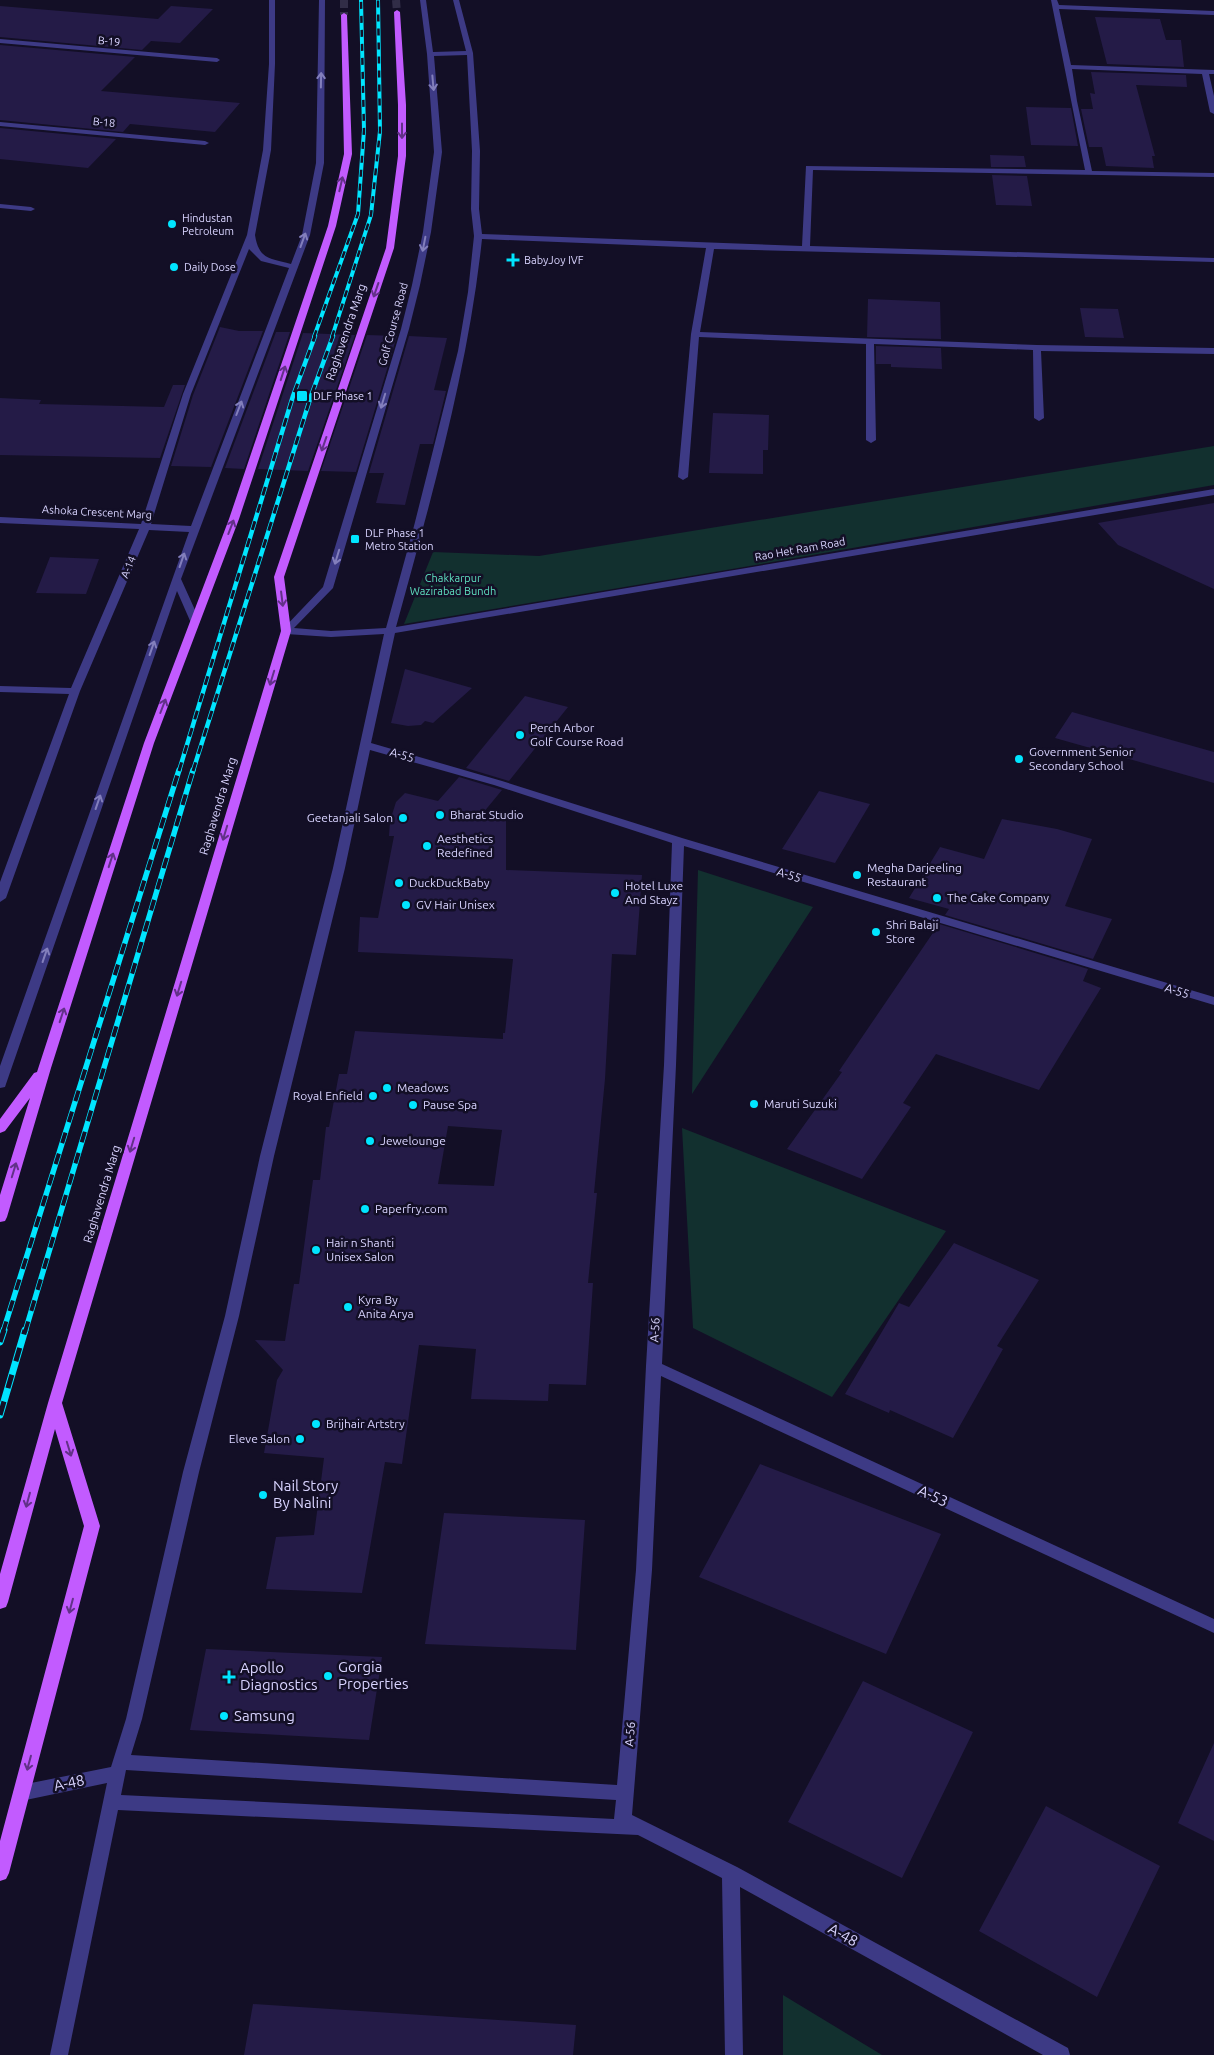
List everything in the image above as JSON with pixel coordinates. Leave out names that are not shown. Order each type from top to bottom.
[{"type":"main road","name":"Raghavendra Marg","points":[[0,1602],[55,1403],[286,631],[279,577],[390,248],[402,156],[397,12]]},
{"type":"main road","points":[[0,1217],[45,1068],[149,743],[234,519],[332,226],[348,154],[344,16]]},
{"type":"main road","points":[[0,1128],[45,1068]]},
{"type":"main road","points":[[0,1873],[92,1526],[55,1403]]},
{"type":"street","name":"A-14","points":[[0,898],[76,691],[145,527],[187,394],[251,235],[267,150],[272,64],[272,0]]},
{"type":"street","points":[[0,1084],[193,529],[306,235],[320,163],[322,0]]},
{"type":"street","name":"Golf Course Road","points":[[286,631],[328,588],[416,285],[427,232],[438,152],[430,54],[423,0]]},
{"type":"street","points":[[59,2055],[119,1768],[134,1719],[189,1482],[232,1316],[268,1156],[339,868],[390,631],[419,526],[462,351],[472,292],[478,236],[475,209],[476,151],[470,53],[456,0]]},
{"type":"street","points":[[1089,173],[1055,4],[1214,13]]},
{"type":"street","name":"B-19","points":[[0,41],[217,60]]},
{"type":"street","points":[[430,54],[470,53]]},
{"type":"street","points":[[1068,66],[1214,72]]},
{"type":"street","points":[[1205,72],[1214,112]]},
{"type":"street","name":"B-18","points":[[0,124],[205,143]]},
{"type":"street","points":[[806,248],[809,168],[1214,175]]},
{"type":"street","points":[[0,206],[31,209]]},
{"type":"street","points":[[251,235],[253,249],[264,259],[293,267]]},
{"type":"street","points":[[478,236],[710,246],[1214,260]]},
{"type":"street","points":[[683,477],[695,334],[710,246]]},
{"type":"street","points":[[695,334],[1037,348],[1214,351]]},
{"type":"street","points":[[870,342],[871,440]]},
{"type":"street","points":[[1037,348],[1040,418]]},
{"type":"street","name":"Rao Het Ram Road","points":[[286,631],[331,634],[390,631],[1214,492]]},
{"type":"street","name":"Ashoka Crescent Marg","points":[[0,520],[193,529]]},
{"type":"street","points":[[176,578],[195,622]]},
{"type":"street","points":[[0,689],[76,691]]},
{"type":"street","name":"A-55","points":[[366,745],[498,783],[678,841],[1214,1001]]},
{"type":"street","name":"A-56","points":[[623,1819],[644,1570],[653,1366],[670,1065],[678,841]]},
{"type":"street","name":"A-53","points":[[653,1366],[1214,1626]]},
{"type":"street","name":"A-48","points":[[21,1793],[119,1768],[626,1793]]},
{"type":"street","points":[[111,1802],[642,1828]]},
{"type":"street","name":"A-48","points":[[623,1819],[731,1872],[1061,2055]]},
{"type":"street","points":[[731,1872],[734,2055]]},
{"type":"green space","name":"Chakkarpur Wazirabad Bundh","points":[[1214,446],[1214,485],[404,624],[433,552],[539,556]]},
{"type":"green space","points":[[698,870],[813,907],[692,1094]]},
{"type":"green space","points":[[682,1128],[946,1231],[832,1397],[693,1328]]},
{"type":"green space","points":[[783,1995],[882,2055],[783,2055]]},
{"type":"building","points":[[0,6],[158,19],[171,6],[213,9],[180,43],[151,41],[142,50],[0,37]]},
{"type":"building","points":[[1095,17],[1160,19],[1166,40],[1181,40],[1184,67],[1107,64]]},
{"type":"building","points":[[0,45],[135,57],[101,91],[240,103],[215,132],[130,124],[123,132],[0,120]]},
{"type":"building","points":[[1091,72],[1186,75],[1187,87],[1136,85],[1155,156],[1152,156],[1154,168],[1106,166],[1102,147],[1089,147],[1081,109],[1093,109],[1090,93],[1095,94]]},
{"type":"building","points":[[1026,107],[1071,108],[1078,146],[1031,145]]},
{"type":"building","points":[[0,128],[116,139],[88,168],[0,159]]},
{"type":"building","points":[[990,155],[1024,156],[1026,167],[991,167]]},
{"type":"building","points":[[992,175],[1027,176],[1032,206],[996,205]]},
{"type":"building","points":[[868,299],[940,302],[941,339],[867,337]]},
{"type":"building","points":[[1080,308],[1118,309],[1124,338],[1085,337]]},
{"type":"building","points":[[220,327],[239,331],[263,331],[211,467],[171,466],[193,395]]},
{"type":"building","points":[[276,332],[290,332],[244,469],[225,468]]},
{"type":"building","points":[[303,333],[355,335],[308,471],[258,469]]},
{"type":"building","points":[[367,335],[397,336],[356,472],[321,471]]},
{"type":"building","points":[[409,336],[447,338],[434,390],[446,391],[433,444],[420,444],[405,505],[376,503],[384,473],[369,473]]},
{"type":"building","points":[[876,346],[941,348],[942,369],[891,367],[891,364],[876,364]]},
{"type":"building","points":[[173,385],[185,385],[160,458],[0,455],[0,398],[41,400],[39,404],[164,407]]},
{"type":"building","points":[[713,413],[769,415],[768,450],[763,450],[763,474],[709,473]]},
{"type":"building","points":[[1214,503],[1214,589],[1118,545],[1098,523]]},
{"type":"building","points":[[50,557],[99,559],[86,594],[36,593]]},
{"type":"building","points":[[405,669],[472,688],[433,723],[425,721],[421,725],[408,726],[391,723]]},
{"type":"building","name":"Perch Arbor Golf Course Road","points":[[525,696],[568,707],[509,781],[466,768]]},
{"type":"building","points":[[1072,712],[1214,752],[1214,783],[1055,738]]},
{"type":"building","points":[[459,777],[502,790],[483,813],[506,819],[506,870],[642,875],[636,955],[612,954],[605,1079],[594,1193],[597,1193],[588,1283],[593,1283],[586,1385],[549,1384],[548,1401],[471,1399],[476,1349],[419,1345],[402,1464],[385,1462],[362,1593],[266,1589],[276,1537],[314,1535],[324,1458],[264,1453],[277,1380],[283,1370],[255,1340],[285,1341],[294,1284],[299,1284],[313,1180],[320,1180],[326,1127],[329,1127],[339,1074],[347,1074],[355,1031],[503,1039],[503,1033],[505,1033],[513,959],[358,952],[360,917],[378,918],[394,836],[389,836],[390,821],[396,802],[405,793],[438,801]],"holes":[[[448,1126],[502,1130],[494,1186],[438,1184]]]},
{"type":"building","points":[[819,791],[870,804],[835,863],[782,849]]},
{"type":"building","points":[[1002,819],[1057,829],[1092,839],[1065,906],[1112,919],[1093,959],[945,915],[949,909],[909,898],[940,847],[984,859]]},
{"type":"building","points":[[939,924],[1088,969],[1083,981],[1101,988],[1039,1090],[936,1054],[903,1103],[911,1107],[862,1179],[787,1149],[842,1072],[839,1071]]},
{"type":"building","points":[[954,1243],[1039,1280],[997,1346],[1003,1349],[953,1438],[890,1410],[889,1413],[845,1394],[899,1303],[909,1307]]},
{"type":"building","points":[[760,1464],[941,1534],[886,1654],[699,1577]]},
{"type":"building","points":[[444,1513],[585,1520],[576,1650],[425,1644]]},
{"type":"building","points":[[206,1649],[382,1657],[369,1740],[190,1730]]},
{"type":"building","points":[[863,1681],[973,1732],[902,1878],[788,1822]]},
{"type":"building","points":[[1214,1743],[1214,1841],[1178,1823]]},
{"type":"building","points":[[1046,1806],[1160,1866],[1097,1997],[979,1931]]},
{"type":"building","points":[[253,2004],[576,2025],[573,2055],[244,2055]]},
{"type":"tunnel","points":[[344,0],[344,15]]},
{"type":"tunnel","points":[[396,0],[397,12]]},
{"type":"railway","points":[[314,337],[358,214],[364,130],[361,0]]},
{"type":"railway","points":[[332,337],[371,215],[380,131],[378,0]]},
{"type":"railway","points":[[179,771],[293,396],[315,336]]},
{"type":"railway","points":[[193,771],[311,396],[333,336]]},
{"type":"railway","points":[[3,1332],[179,770]]},
{"type":"railway","points":[[25,1332],[193,770]]},
{"type":"railway","points":[[0,1342],[4,1330]]},
{"type":"railway","points":[[0,1415],[25,1330]]},
{"type":"place","name":"Hindustan Petroleum","points":[[172,224]]},
{"type":"place","name":"BabyJoy IVF","points":[[513,260]]},
{"type":"place","name":"Daily Dose","points":[[174,267]]},
{"type":"place","name":"DLF Phase 1","points":[[302,396]]},
{"type":"place","name":"DLF Phase 1 Metro Station","points":[[355,539]]},
{"type":"place","name":"Perch Arbor Golf Course Road","points":[[520,735]]},
{"type":"place","name":"Government Senior Secondary School","points":[[1019,759]]},
{"type":"place","name":"Bharat Studio","points":[[440,815]]},
{"type":"place","name":"Geetanjali Salon","points":[[403,818]]},
{"type":"place","name":"Aesthetics Redefined","points":[[427,846]]},
{"type":"place","name":"Megha Darjeeling Restaurant","points":[[857,875]]},
{"type":"place","name":"DuckDuckBaby","points":[[399,883]]},
{"type":"place","name":"Hotel Luxe And Stayz","points":[[615,893]]},
{"type":"place","name":"The Cake Company","points":[[937,898]]},
{"type":"place","name":"GV Hair Unisex","points":[[406,905]]},
{"type":"place","name":"Shri Balaji Store","points":[[876,932]]},
{"type":"place","name":"Meadows","points":[[387,1088]]},
{"type":"place","name":"Royal Enfield","points":[[373,1096]]},
{"type":"place","name":"Maruti Suzuki","points":[[754,1104]]},
{"type":"place","name":"Pause Spa","points":[[413,1105]]},
{"type":"place","name":"Jewelounge","points":[[370,1141]]},
{"type":"place","name":"Paperfry.com","points":[[365,1209]]},
{"type":"place","name":"Hair n Shanti Unisex Salon","points":[[316,1250]]},
{"type":"place","name":"Kyra By Anita Arya","points":[[348,1307]]},
{"type":"place","name":"Brijhair Artstry","points":[[316,1424]]},
{"type":"place","name":"Eleve Salon","points":[[300,1439]]},
{"type":"place","name":"Nail Story By Nalini","points":[[263,1495]]},
{"type":"place","name":"Gorgia Properties","points":[[328,1676]]},
{"type":"place","name":"Apollo Diagnostics","points":[[229,1677]]},
{"type":"place","name":"Samsung","points":[[224,1716]]}]
